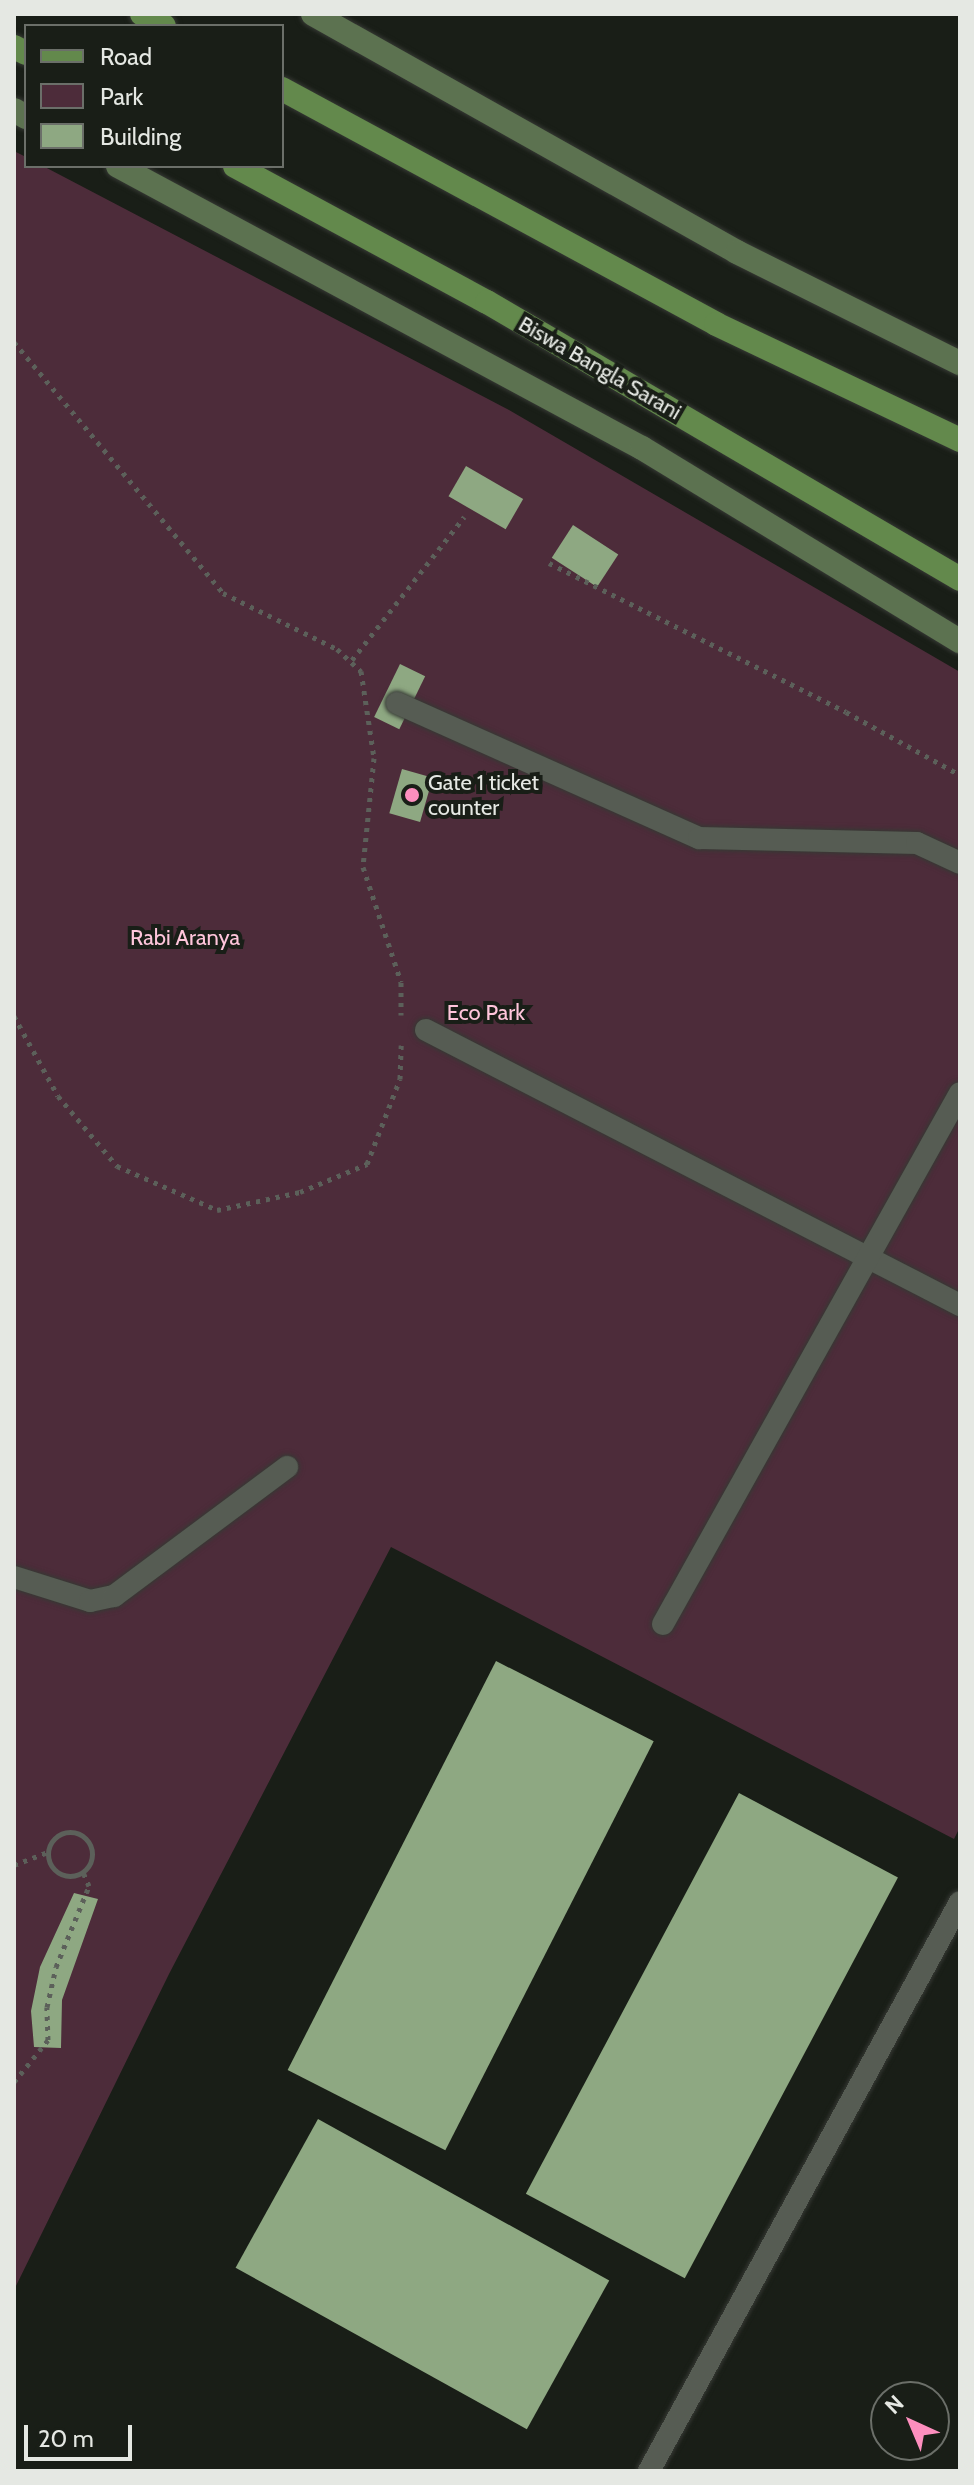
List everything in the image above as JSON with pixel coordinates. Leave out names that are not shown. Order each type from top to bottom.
[{"type":"main road","points":[[142,14],[160,24]]},
{"type":"main road","points":[[284,90],[716,324],[960,440]]},
{"type":"main road","name":"Biswa Bangla Sarani","points":[[239,168],[487,302],[960,579]]},
{"type":"street","points":[[313,14],[737,252],[960,363]]},
{"type":"street","points":[[122,168],[642,448],[960,641]]},
{"type":"lane","points":[[397,703],[699,838],[917,843],[960,863]]},
{"type":"lane","points":[[426,1030],[960,1305]]},
{"type":"lane","points":[[663,1624],[960,1093]]},
{"type":"lane","points":[[14,1577],[90,1601],[114,1596],[287,1467]]},
{"type":"lane","points":[[649,2471],[960,1902]]},
{"type":"path","points":[[14,342],[223,593],[352,660],[361,671],[374,758],[363,867],[401,982],[401,1024]]},
{"type":"path","points":[[352,660],[464,517]]},
{"type":"path","points":[[549,563],[960,775]]},
{"type":"path","points":[[14,1016],[58,1096],[117,1166],[217,1210],[300,1192],[367,1164],[400,1079],[401,1037]]},
{"type":"path","points":[[14,1865],[48,1852],[58,1835],[77,1832],[86,1837],[93,1855],[83,1872],[74,1876],[55,1870],[48,1852]]},
{"type":"path","points":[[14,2082],[48,2040],[47,2007],[56,1967],[89,1886],[83,1872]]},
{"type":"green space","name":"Eco Park","points":[[14,151],[24,156],[24,168],[47,168],[509,410],[960,672],[960,1827],[954,1839],[391,1547],[169,1974],[14,2290]]},
{"type":"building","points":[[466,466],[523,499],[506,529],[448,496]]},
{"type":"building","points":[[573,525],[618,554],[597,587],[552,558]]},
{"type":"building","points":[[400,664],[425,676],[399,729],[374,717]]},
{"type":"building","name":"Gate 1 ticket counter","points":[[402,769],[433,778],[420,822],[389,813]]},
{"type":"building","points":[[496,1661],[654,1741],[445,2150],[288,2070]]},
{"type":"building","points":[[739,1793],[898,1878],[685,2278],[526,2194]]},
{"type":"building","points":[[74,1893],[98,1899],[62,2000],[61,2048],[34,2047],[31,2011],[40,1967]]},
{"type":"building","points":[[318,2119],[609,2280],[527,2429],[236,2268]]},
{"type":"place","name":"Gate 1 ticket counter","points":[[412,795]]},
{"type":"park label","name":"Rabi Aranya","points":[[185,938]]}]
